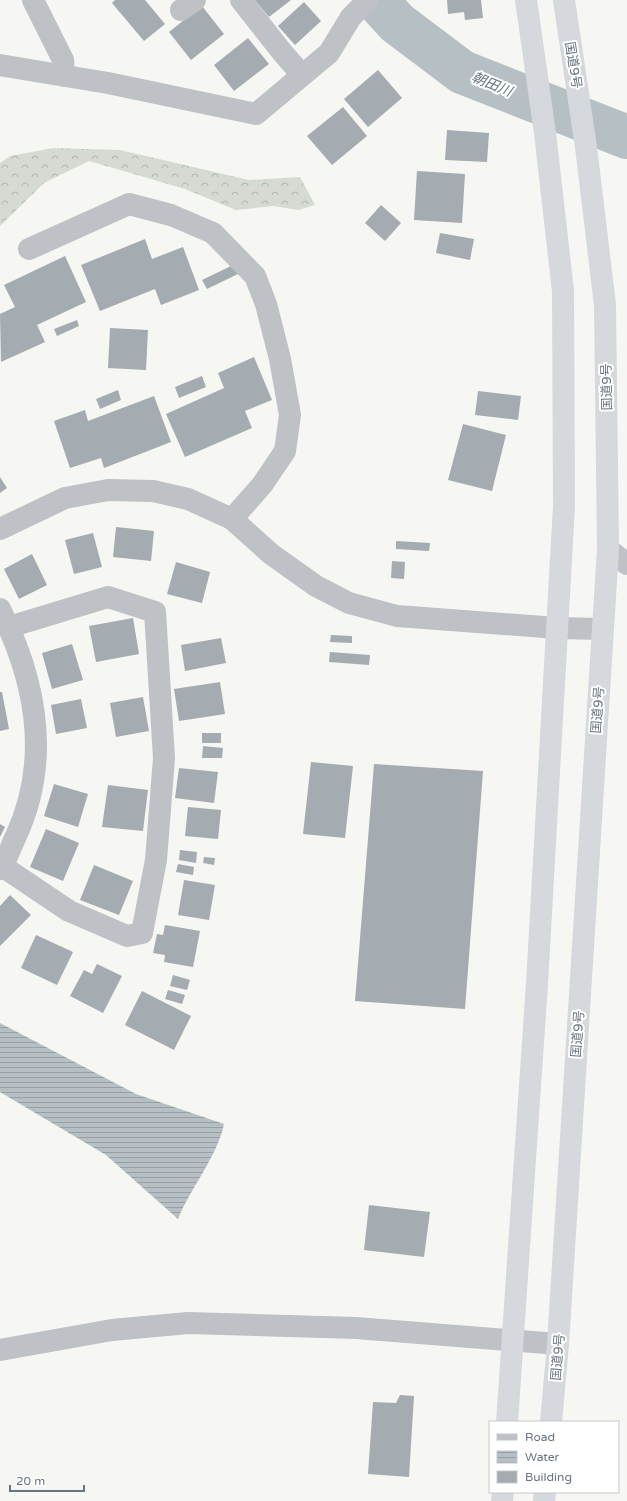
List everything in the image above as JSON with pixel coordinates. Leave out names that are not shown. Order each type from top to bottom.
[{"type":"highway","points":[[507,1421],[537,984],[564,506],[563,291],[538,77],[526,0]]},
{"type":"highway","name":"国道9号","points":[[551,1421],[558,1344],[608,549],[605,305],[579,95],[564,0]]},
{"type":"street","points":[[33,0],[63,60],[64,76]]},
{"type":"street","points":[[242,0],[282,52],[302,75]]},
{"type":"street","points":[[0,65],[108,83],[256,114],[329,53],[351,17],[368,0]]},
{"type":"street","points":[[29,249],[129,204],[171,215],[212,233],[256,276],[266,304],[278,352],[290,415],[284,451],[262,485],[232,519]]},
{"type":"street","points":[[0,529],[64,498],[108,490],[154,491],[188,499],[232,519],[271,554],[316,586],[349,603],[397,616],[557,628],[602,629]]},
{"type":"street","points":[[608,549],[627,564]]},
{"type":"street","points":[[108,596],[155,612],[164,758],[156,860],[142,933],[127,936],[69,911],[1,868],[21,826],[33,785],[37,748],[35,714],[24,668],[4,618],[108,596]]},
{"type":"street","points":[[0,1350],[112,1330],[188,1323],[356,1328],[558,1344]]},
{"type":"green space","points":[[54,148],[120,150],[249,180],[300,177],[315,205],[298,210],[274,206],[236,210],[185,189],[89,161],[44,183],[0,226],[0,163],[10,156]]},
{"type":"water","points":[[0,1023],[136,1094],[224,1124],[216,1148],[183,1207],[178,1219],[106,1155],[0,1092]]},
{"type":"building","points":[[115,0],[145,0],[165,24],[144,41],[112,3]]},
{"type":"building","points":[[255,0],[291,0],[269,17]]},
{"type":"building","points":[[447,0],[481,0],[483,18],[465,20],[464,12],[448,14]]},
{"type":"building","points":[[304,2],[321,21],[295,45],[278,26]]},
{"type":"building","points":[[202,6],[224,34],[191,60],[169,32]]},
{"type":"building","points":[[248,38],[269,64],[234,91],[214,65]]},
{"type":"building","points":[[378,70],[402,98],[368,127],[344,99]]},
{"type":"building","points":[[343,107],[367,136],[332,165],[307,136]]},
{"type":"building","points":[[447,130],[489,133],[487,162],[445,160]]},
{"type":"building","points":[[417,171],[465,174],[462,223],[414,220]]},
{"type":"building","points":[[381,205],[401,223],[385,241],[365,223]]},
{"type":"building","points":[[440,233],[474,239],[470,260],[436,253]]},
{"type":"building","points":[[145,239],[152,259],[183,247],[199,290],[161,305],[155,289],[100,311],[81,265]]},
{"type":"building","points":[[65,256],[86,302],[37,325],[45,342],[1,362],[0,314],[15,307],[4,285]]},
{"type":"building","points":[[233,265],[238,274],[207,289],[202,280]]},
{"type":"building","points":[[77,320],[79,326],[57,336],[54,329]]},
{"type":"building","points":[[110,328],[148,330],[146,370],[108,368]]},
{"type":"building","points":[[254,357],[272,400],[245,411],[252,428],[185,457],[166,414],[224,388],[218,373]]},
{"type":"building","points":[[202,376],[206,387],[179,398],[175,387]]},
{"type":"building","points":[[118,390],[121,400],[100,409],[96,399]]},
{"type":"building","points":[[478,391],[521,396],[518,420],[475,415]]},
{"type":"building","points":[[154,396],[171,442],[104,468],[101,458],[70,468],[54,421],[85,410],[88,421]]},
{"type":"building","points":[[463,424],[506,435],[492,491],[448,480]]},
{"type":"building","points":[[0,477],[7,488],[0,493]]},
{"type":"building","points":[[116,527],[154,531],[151,561],[113,557]]},
{"type":"building","points":[[93,533],[102,567],[74,574],[65,540]]},
{"type":"building","points":[[396,541],[430,543],[429,551],[396,549]]},
{"type":"building","points":[[32,554],[47,585],[19,599],[4,569]]},
{"type":"building","points":[[392,561],[405,562],[404,579],[391,578]]},
{"type":"building","points":[[176,562],[210,572],[202,603],[167,594]]},
{"type":"building","points":[[133,618],[139,654],[96,662],[89,626]]},
{"type":"building","points":[[331,635],[352,636],[352,643],[330,642]]},
{"type":"building","points":[[221,638],[226,663],[185,671],[181,645]]},
{"type":"building","points":[[72,644],[83,680],[52,689],[42,653]]},
{"type":"building","points":[[330,652],[370,655],[369,665],[329,662]]},
{"type":"building","points":[[220,682],[225,714],[179,721],[174,689]]},
{"type":"building","points":[[0,692],[2,692],[9,729],[0,731]]},
{"type":"building","points":[[143,697],[149,731],[116,737],[110,703]]},
{"type":"building","points":[[81,699],[87,728],[56,734],[51,705]]},
{"type":"building","points":[[202,733],[221,733],[221,743],[202,743]]},
{"type":"building","points":[[203,746],[223,748],[222,758],[202,758]]},
{"type":"building","points":[[311,762],[353,766],[345,838],[303,834]]},
{"type":"building","points":[[374,764],[483,771],[465,1009],[355,1001]]},
{"type":"building","points":[[179,768],[218,772],[214,803],[175,798]]},
{"type":"building","points":[[54,784],[88,794],[78,827],[44,816]]},
{"type":"building","points":[[108,785],[148,790],[143,831],[102,827]]},
{"type":"building","points":[[188,807],[221,810],[218,839],[185,836]]},
{"type":"building","points":[[0,824],[5,827],[0,837]]},
{"type":"building","points":[[46,829],[79,843],[63,881],[30,867]]},
{"type":"building","points":[[180,850],[197,852],[196,863],[179,860]]},
{"type":"building","points":[[204,857],[215,858],[214,865],[203,863]]},
{"type":"building","points":[[178,864],[194,867],[193,875],[176,872]]},
{"type":"building","points":[[94,865],[133,881],[119,915],[80,900]]},
{"type":"building","points":[[184,880],[215,885],[209,920],[178,915]]},
{"type":"building","points":[[10,895],[31,915],[0,946],[0,906]]},
{"type":"building","points":[[165,925],[200,931],[193,967],[164,962],[165,955],[153,953],[157,934],[163,935]]},
{"type":"building","points":[[36,935],[73,952],[57,985],[21,968]]},
{"type":"building","points":[[97,964],[122,976],[103,1013],[70,996],[84,970],[92,974]]},
{"type":"building","points":[[173,975],[190,980],[187,990],[170,986]]},
{"type":"building","points":[[168,990],[185,995],[182,1004],[165,999]]},
{"type":"building","points":[[142,991],[191,1016],[174,1050],[125,1025]]},
{"type":"building","points":[[369,1205],[430,1212],[424,1257],[364,1250]]},
{"type":"building","points":[[400,1395],[414,1396],[409,1477],[368,1474],[373,1402],[396,1403]]},
{"type":"waterway","name":"朝田川","points":[[376,0],[397,23],[462,72],[627,137]]}]
